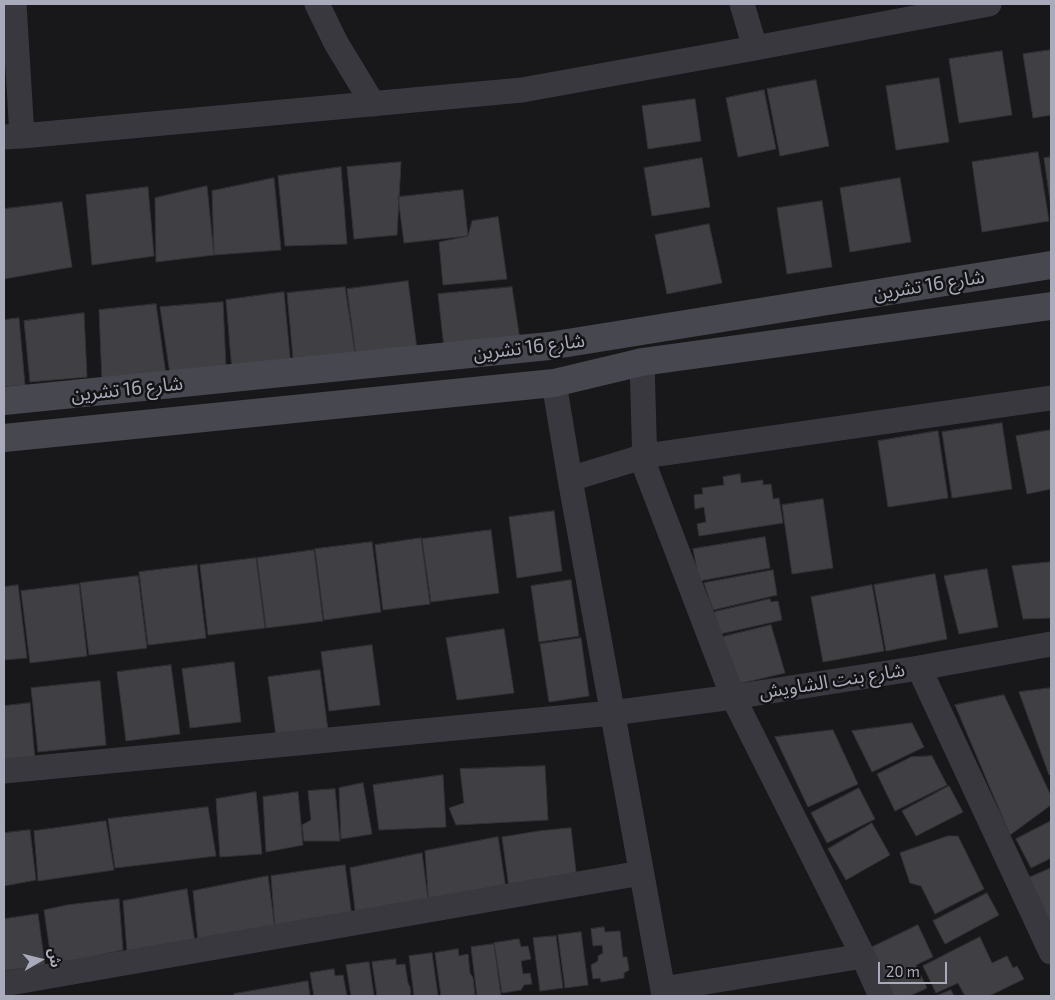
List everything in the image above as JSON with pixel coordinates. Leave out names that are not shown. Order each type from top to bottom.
[{"type":"street","points":[[14,4],[13,136],[522,90],[988,4]]},
{"type":"street","points":[[317,4],[336,43],[373,104]]},
{"type":"street","points":[[742,4],[755,48]]},
{"type":"street","name":"شارع 16 تشرين","points":[[4,401],[549,346],[1051,265]]},
{"type":"street","name":"شارع 16 تشرين","points":[[4,438],[554,383],[642,362],[1051,306]]},
{"type":"street","points":[[642,362],[645,467],[732,697],[863,956],[881,996]]},
{"type":"street","points":[[554,383],[663,993],[863,956]]},
{"type":"street","points":[[570,478],[645,456],[1051,398]]},
{"type":"street","name":"شارع بنت الشاويش","points":[[4,771],[612,713],[732,697],[919,668],[1051,644]]},
{"type":"street","points":[[919,668],[1051,952]]},
{"type":"street","points":[[4,984],[641,873]]},
{"type":"building","points":[[1051,50],[1051,115],[1033,118],[1023,54]]},
{"type":"building","points":[[1002,51],[1012,115],[959,123],[949,59]]},
{"type":"building","points":[[939,78],[949,142],[896,150],[886,86]]},
{"type":"building","points":[[816,80],[829,146],[780,156],[767,89]]},
{"type":"building","points":[[764,90],[776,149],[738,157],[726,98]]},
{"type":"building","points":[[695,99],[701,141],[648,149],[642,106]]},
{"type":"building","points":[[1038,152],[1049,221],[982,232],[972,162]]},
{"type":"building","points":[[1051,157],[1051,208],[1044,158]]},
{"type":"building","points":[[702,158],[710,207],[652,216],[644,168]]},
{"type":"building","points":[[401,162],[397,235],[354,239],[347,167]]},
{"type":"building","points":[[341,167],[347,244],[285,246],[278,176]]},
{"type":"building","points":[[274,178],[281,250],[214,255],[212,191]]},
{"type":"building","points":[[900,178],[911,242],[850,252],[840,188]]},
{"type":"building","points":[[207,186],[214,255],[156,262],[155,198]]},
{"type":"building","points":[[148,187],[154,256],[92,265],[86,195]]},
{"type":"building","points":[[463,190],[468,236],[404,243],[398,197]]},
{"type":"building","points":[[822,201],[832,267],[787,274],[777,208]]},
{"type":"building","points":[[62,202],[72,267],[4,279],[4,209]]},
{"type":"building","points":[[498,217],[507,279],[443,285],[439,242],[468,236],[472,221]]},
{"type":"building","points":[[709,224],[722,283],[667,294],[655,235]]},
{"type":"building","points":[[408,281],[417,349],[356,357],[347,289]]},
{"type":"building","points":[[345,287],[356,359],[294,369],[287,293]]},
{"type":"building","points":[[512,287],[520,340],[444,348],[438,294]]},
{"type":"building","points":[[284,292],[291,367],[232,371],[226,300]]},
{"type":"building","points":[[223,302],[226,367],[170,374],[160,307]]},
{"type":"building","points":[[156,304],[167,382],[102,381],[99,310]]},
{"type":"building","points":[[84,313],[87,377],[30,382],[24,321]]},
{"type":"building","points":[[19,318],[25,385],[4,387],[4,320]]},
{"type":"building","points":[[1002,423],[1012,489],[952,498],[942,432]]},
{"type":"building","points":[[1051,430],[1051,489],[1027,494],[1016,436]]},
{"type":"building","points":[[938,431],[948,498],[888,507],[878,441]]},
{"type":"building","points":[[740,474],[741,483],[763,480],[763,485],[771,484],[773,499],[779,498],[783,523],[699,536],[697,524],[706,522],[704,507],[695,509],[694,495],[703,494],[702,488],[724,485],[723,477]]},
{"type":"building","points":[[823,499],[833,568],[792,574],[782,505]]},
{"type":"building","points":[[554,511],[562,571],[517,578],[509,517]]},
{"type":"building","points":[[491,530],[499,593],[431,602],[422,539]]},
{"type":"building","points":[[765,537],[770,568],[699,581],[693,549]]},
{"type":"building","points":[[421,538],[430,604],[383,610],[375,545]]},
{"type":"building","points":[[372,542],[381,612],[324,620],[315,549]]},
{"type":"building","points":[[314,550],[323,621],[266,628],[257,558]]},
{"type":"building","points":[[256,558],[265,628],[208,635],[200,565]]},
{"type":"building","points":[[1051,562],[1051,618],[1023,619],[1012,566]]},
{"type":"building","points":[[197,565],[206,638],[148,645],[139,572]]},
{"type":"building","points":[[987,569],[998,627],[959,634],[944,576]]},
{"type":"building","points":[[773,570],[777,595],[713,610],[704,583]]},
{"type":"building","points":[[935,574],[947,639],[886,651],[874,585]]},
{"type":"building","points":[[138,576],[147,648],[89,655],[80,583]]},
{"type":"building","points":[[571,580],[579,636],[539,642],[531,586]]},
{"type":"building","points":[[79,584],[87,656],[30,663],[21,591]]},
{"type":"building","points":[[18,585],[27,658],[4,660],[4,587]]},
{"type":"building","points":[[872,585],[884,651],[823,662],[811,597]]},
{"type":"building","points":[[770,599],[771,602],[778,601],[782,620],[720,634],[714,612]]},
{"type":"building","points":[[771,625],[785,673],[738,684],[722,637]]},
{"type":"building","points":[[504,629],[514,693],[457,700],[446,638]]},
{"type":"building","points":[[581,638],[589,696],[549,702],[540,644]]},
{"type":"building","points":[[372,645],[380,705],[329,711],[321,652]]},
{"type":"building","points":[[234,662],[241,722],[190,728],[182,669]]},
{"type":"building","points":[[171,665],[180,734],[126,741],[117,672]]},
{"type":"building","points":[[320,670],[328,730],[276,736],[268,677]]},
{"type":"building","points":[[100,681],[106,745],[38,752],[31,688]]},
{"type":"building","points":[[1051,688],[1051,773],[1049,775],[1019,692]]},
{"type":"building","points":[[1004,695],[1051,796],[1051,805],[1010,835],[955,705]]},
{"type":"building","points":[[30,703],[35,760],[4,763],[4,706]]},
{"type":"building","points":[[912,723],[924,747],[872,772],[852,731]]},
{"type":"building","points":[[833,730],[858,784],[808,807],[775,737]]},
{"type":"building","points":[[932,756],[947,785],[895,811],[877,774],[911,757]]},
{"type":"building","points":[[545,766],[548,820],[456,825],[449,808],[464,803],[460,769]]},
{"type":"building","points":[[443,775],[446,827],[379,830],[373,785]]},
{"type":"building","points":[[363,783],[372,834],[341,839],[339,788]]},
{"type":"building","points":[[949,786],[963,812],[916,836],[902,811]]},
{"type":"building","points":[[859,788],[875,819],[827,843],[811,813]]},
{"type":"building","points":[[335,789],[340,841],[304,841],[302,825],[311,820],[308,791]]},
{"type":"building","points":[[256,792],[262,854],[220,857],[216,799]]},
{"type":"building","points":[[298,792],[303,845],[266,852],[263,797]]},
{"type":"building","points":[[208,807],[216,856],[115,868],[108,819]]},
{"type":"building","points":[[106,821],[114,870],[38,881],[34,831]]},
{"type":"building","points":[[1051,821],[1051,858],[1031,868],[1016,839]]},
{"type":"building","points":[[872,823],[890,855],[846,880],[828,849]]},
{"type":"building","points":[[571,828],[577,880],[509,888],[502,837]]},
{"type":"building","points":[[30,830],[36,880],[4,886],[4,833]]},
{"type":"building","points":[[948,836],[958,836],[984,889],[935,914],[921,886],[910,883],[900,853]]},
{"type":"building","points":[[498,837],[506,889],[429,907],[425,851]]},
{"type":"building","points":[[422,853],[429,907],[356,918],[350,868]]},
{"type":"building","points":[[345,865],[352,917],[275,929],[271,876]]},
{"type":"building","points":[[1051,868],[1051,934],[1026,879]]},
{"type":"building","points":[[268,876],[275,929],[198,942],[193,891]]},
{"type":"building","points":[[187,889],[195,942],[127,952],[123,901]]},
{"type":"building","points":[[987,893],[999,915],[945,944],[933,921]]},
{"type":"building","points":[[119,899],[123,950],[52,966],[44,910],[67,905]]},
{"type":"building","points":[[38,914],[45,965],[4,971],[4,919]]},
{"type":"building","points":[[918,925],[933,957],[916,965],[927,988],[910,996],[889,996],[866,950]]},
{"type":"building","points":[[604,927],[605,932],[620,931],[623,957],[627,957],[629,970],[624,973],[624,978],[601,982],[600,978],[593,979],[591,965],[598,961],[598,956],[603,953],[602,945],[593,946],[591,929]]},
{"type":"building","points":[[581,932],[588,985],[565,988],[558,935]]},
{"type":"building","points":[[556,936],[563,988],[540,991],[533,938]]},
{"type":"building","points":[[980,937],[992,963],[1007,956],[1013,968],[1017,966],[1024,979],[989,996],[965,996],[958,983],[936,993],[923,966]]},
{"type":"building","points":[[519,939],[521,947],[528,946],[531,959],[521,961],[523,974],[530,973],[532,984],[524,985],[521,990],[502,993],[494,943]]},
{"type":"building","points":[[494,944],[501,996],[477,996],[471,947]]},
{"type":"building","points":[[458,949],[459,956],[468,954],[475,995],[441,996],[435,953]]},
{"type":"building","points":[[432,953],[438,996],[414,996],[409,956]]},
{"type":"building","points":[[396,959],[396,965],[405,964],[411,996],[377,996],[372,962]]},
{"type":"building","points":[[369,962],[374,996],[351,996],[346,965]]},
{"type":"building","points":[[334,969],[335,976],[343,975],[347,996],[314,996],[310,973]]},
{"type":"building","points":[[308,981],[310,996],[234,996],[234,994]]},
{"type":"building","points":[[951,990],[954,996],[936,996]]}]
